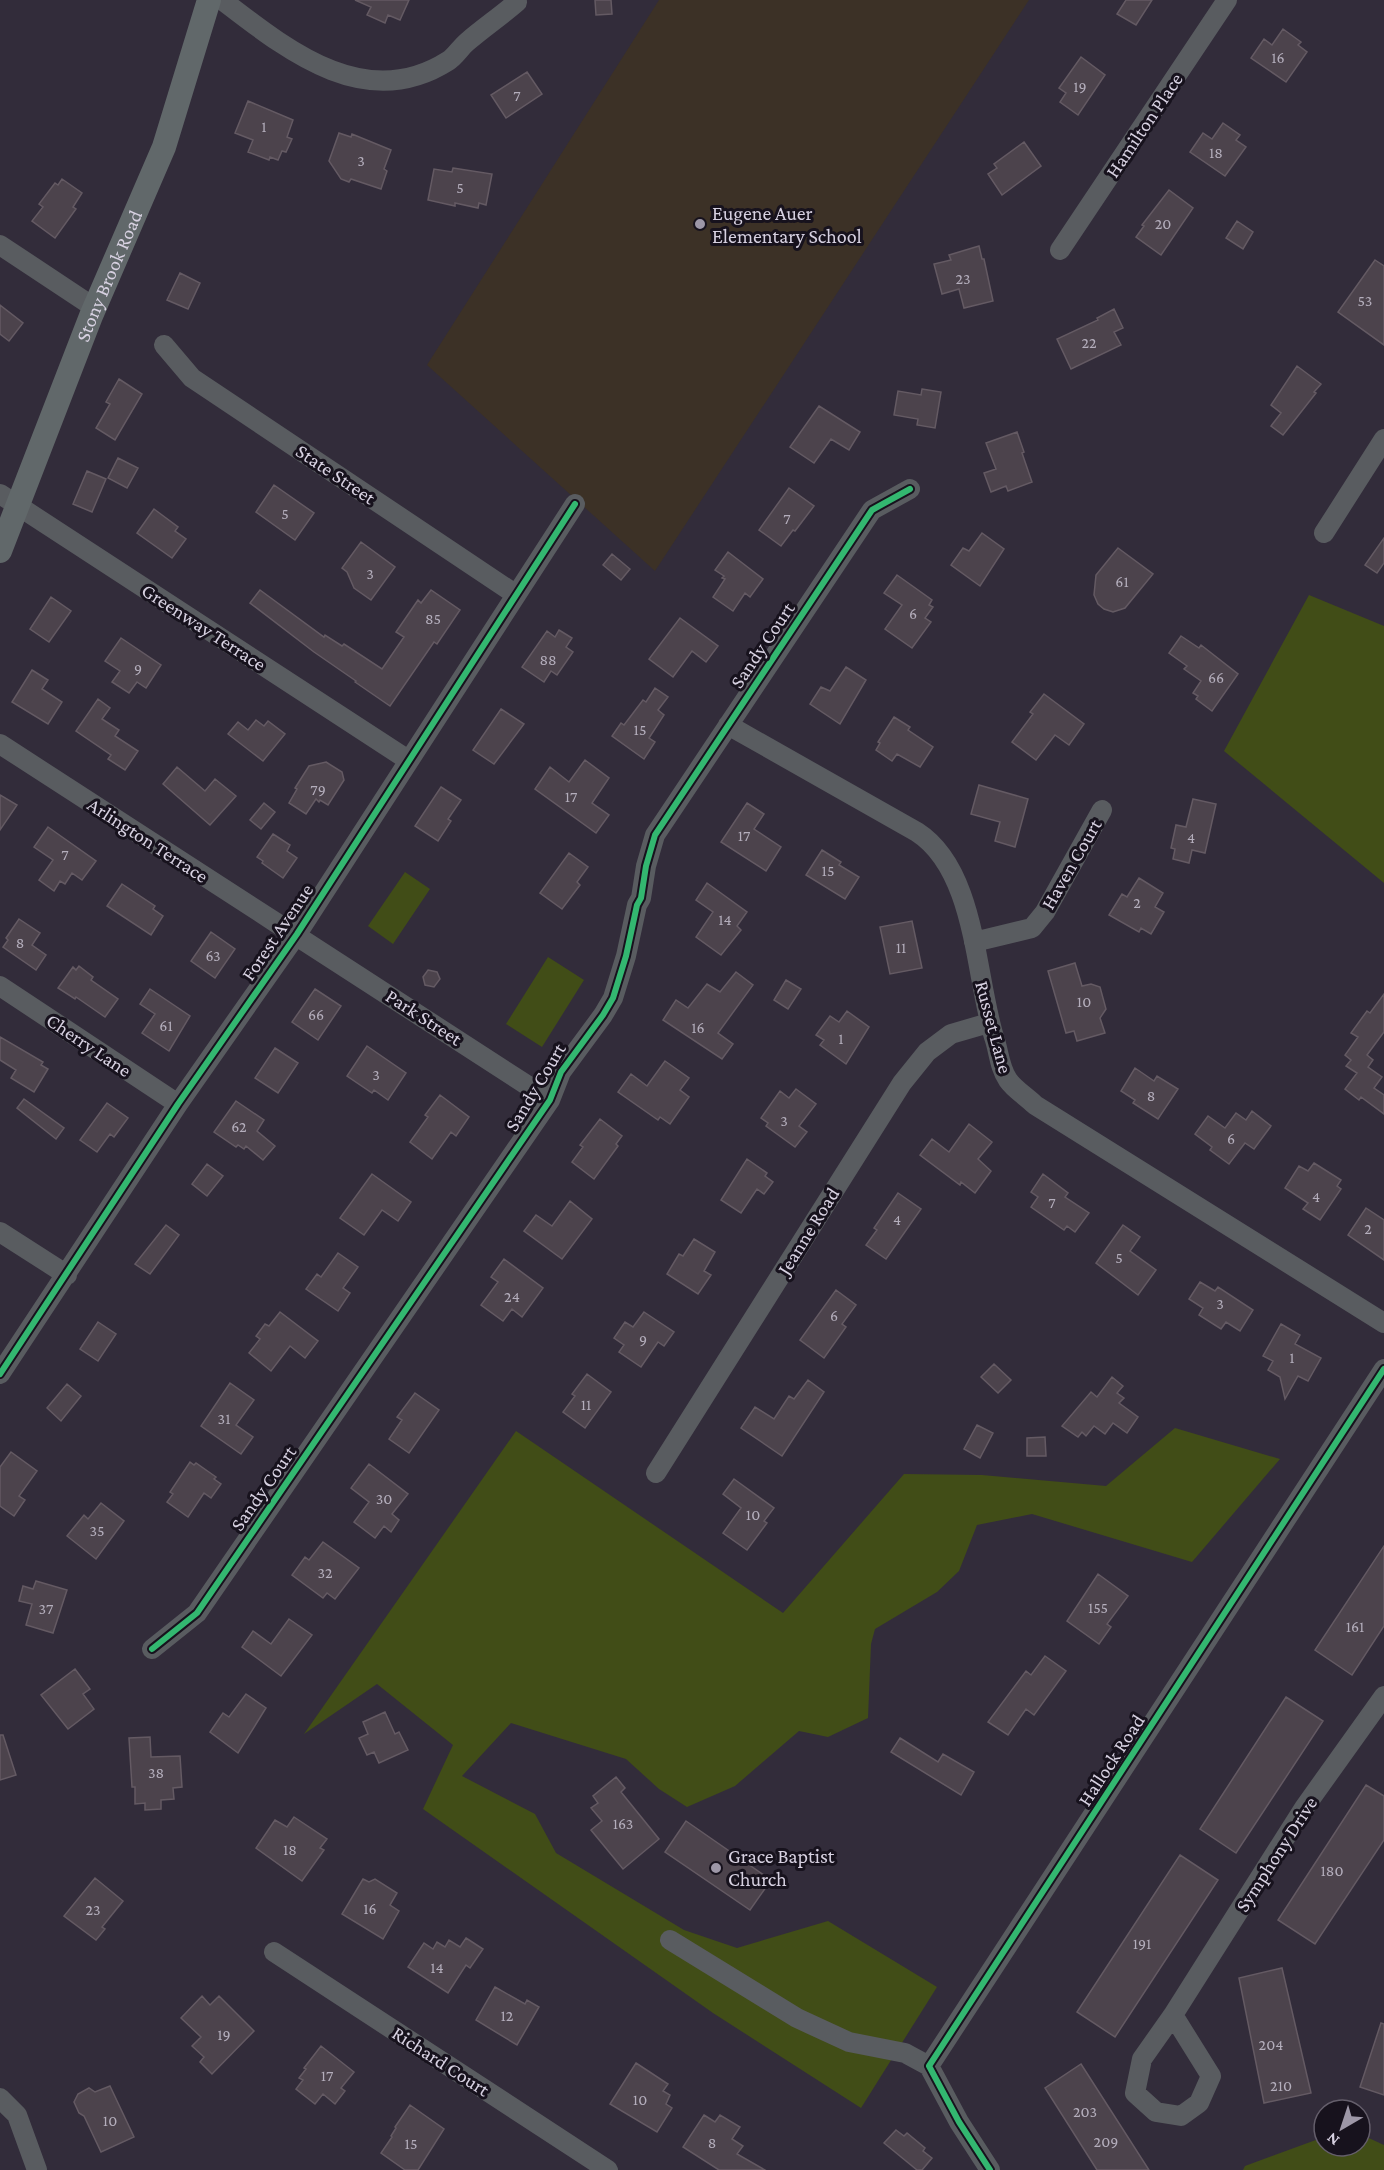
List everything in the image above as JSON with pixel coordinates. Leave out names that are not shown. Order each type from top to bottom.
[{"type":"main road","name":"Stony Brook Road","points":[[0,551],[8,499],[95,308],[164,147],[209,0]]},
{"type":"street","points":[[222,0],[304,59],[326,69],[373,81],[399,80],[449,61],[465,44],[518,2]]},
{"type":"street","name":"Hamilton Place","points":[[1060,250],[1227,0]]},
{"type":"street","points":[[0,245],[95,308]]},
{"type":"street","name":"State Street","points":[[164,345],[192,378],[515,594]]},
{"type":"street","points":[[1324,533],[1384,439]]},
{"type":"street","name":"Sandy Court","points":[[152,1649],[197,1613],[550,1100],[561,1072],[613,998],[626,956],[637,905],[641,898],[646,866],[655,835],[872,510],[910,489]]},
{"type":"street","name":"Greenway Terrace","points":[[8,499],[408,760]]},
{"type":"street","name":"Forest Avenue","points":[[0,1374],[178,1104],[297,934],[574,504]]},
{"type":"street","name":"Russet Lane","points":[[729,724],[929,840],[944,858],[952,873],[974,942],[989,1023],[1002,1067],[1009,1081],[1035,1105],[1384,1323]]},
{"type":"street","name":"Arlington Terrace","points":[[0,744],[297,934]]},
{"type":"street","name":"Haven Court","points":[[974,942],[1032,928],[1045,912],[1102,810]]},
{"type":"street","name":"Park Street","points":[[297,934],[550,1100]]},
{"type":"street","name":"Cherry Lane","points":[[0,986],[178,1104]]},
{"type":"street","name":"Jeanne Road","points":[[656,1473],[902,1083],[927,1052],[951,1034],[989,1023]]},
{"type":"street","points":[[0,1232],[67,1275]]},
{"type":"street","name":"Hallock Road","points":[[929,2066],[1384,1369]]},
{"type":"street","name":"Symphony Drive","points":[[1173,2015],[1211,2076],[1199,2103],[1180,2116],[1156,2112],[1135,2093],[1142,2059],[1173,2015],[1304,1808],[1382,1704]]},
{"type":"street","points":[[670,1940],[797,2018],[849,2042],[905,2053],[929,2066],[959,2122],[990,2170]]},
{"type":"street","name":"Richard Court","points":[[274,1952],[608,2170]]},
{"type":"street","points":[[0,2098],[17,2115],[37,2170]]},
{"type":"shaded area","name":"Eugene Auer Elementary School","points":[[659,0],[1029,0],[655,571],[427,365]]},
{"type":"green space","points":[[1309,595],[1384,626],[1384,883],[1224,751]]},
{"type":"green space","points":[[405,872],[430,889],[393,944],[368,926]]},
{"type":"green space","points":[[548,957],[584,980],[542,1047],[506,1024]]},
{"type":"green space","points":[[1175,1428],[1280,1459],[1192,1562],[1032,1514],[977,1525],[959,1571],[937,1592],[875,1629],[871,1644],[868,1718],[828,1737],[799,1731],[735,1786],[687,1807],[659,1789],[626,1759],[511,1723],[462,1776],[535,1814],[556,1853],[684,1930],[737,1948],[828,1921],[937,1987],[861,2108],[713,2013],[423,1809],[453,1745],[377,1684],[304,1734],[516,1431],[783,1613],[904,1474],[982,1475],[1106,1486]]},
{"type":"green space","points":[[1372,2140],[1384,2145],[1384,2170],[1243,2170],[1245,2166],[1312,2141],[1312,2158],[1372,2158]]},
{"type":"building","points":[[355,0],[409,0],[400,20],[388,15],[385,23],[367,15],[371,7]]},
{"type":"building","points":[[595,0],[611,0],[612,14],[596,15]]},
{"type":"building","points":[[1126,0],[1152,0],[1136,25],[1117,14]]},
{"type":"building","points":[[1283,29],[1301,42],[1298,45],[1307,52],[1286,82],[1251,58],[1264,39],[1272,45]]},
{"type":"building","points":[[1081,57],[1105,75],[1078,115],[1060,102],[1066,93],[1059,88]]},
{"type":"building","points":[[527,72],[542,94],[506,118],[491,95]]},
{"type":"building","points":[[248,101],[293,120],[287,137],[292,139],[286,152],[282,151],[278,160],[270,157],[269,160],[248,152],[253,140],[235,133]]},
{"type":"building","points":[[1223,123],[1240,135],[1236,140],[1246,147],[1225,176],[1190,152],[1203,133],[1212,139]]},
{"type":"building","points":[[339,133],[351,137],[352,134],[391,150],[384,169],[387,171],[381,189],[351,179],[349,182],[341,179],[329,161]]},
{"type":"building","points":[[1024,142],[1041,166],[1002,195],[988,174],[997,168],[994,164]]},
{"type":"building","points":[[453,168],[492,174],[486,205],[479,203],[478,208],[428,200],[434,169],[452,172]]},
{"type":"building","points":[[62,179],[82,193],[73,207],[76,209],[55,238],[32,221],[43,207],[39,204],[55,183],[58,185]]},
{"type":"building","points":[[1169,190],[1193,208],[1161,255],[1136,237],[1144,226],[1142,225]]},
{"type":"building","points":[[1237,221],[1253,232],[1243,249],[1226,238]]},
{"type":"building","points":[[979,246],[993,301],[964,308],[959,289],[942,294],[934,264],[951,260],[949,255]]},
{"type":"building","points":[[1375,260],[1384,266],[1384,345],[1338,312]]},
{"type":"building","points":[[180,273],[200,283],[188,309],[167,300]]},
{"type":"building","points":[[0,305],[23,323],[9,341],[0,334]]},
{"type":"building","points":[[1114,309],[1123,328],[1114,332],[1121,345],[1071,369],[1057,339],[1098,320],[1097,318]]},
{"type":"building","points":[[1297,366],[1321,384],[1283,435],[1271,426],[1281,413],[1271,405]]},
{"type":"building","points":[[119,379],[142,394],[115,440],[96,428],[110,404],[106,402]]},
{"type":"building","points":[[922,389],[941,392],[935,428],[917,425],[918,419],[894,415],[898,391],[921,395]]},
{"type":"building","points":[[819,406],[860,432],[849,450],[831,439],[814,463],[790,447]]},
{"type":"building","points":[[1017,432],[1032,482],[1008,491],[1006,486],[991,492],[984,473],[996,469],[986,443]]},
{"type":"building","points":[[118,458],[138,468],[127,488],[108,478]]},
{"type":"building","points":[[87,471],[106,479],[92,512],[73,504]]},
{"type":"building","points":[[274,485],[314,513],[295,540],[256,512]]},
{"type":"building","points":[[789,488],[814,506],[781,546],[759,530]]},
{"type":"building","points":[[154,509],[178,527],[175,531],[186,539],[172,558],[137,533]]},
{"type":"building","points":[[982,533],[1004,549],[980,586],[951,565],[963,548],[969,551]]},
{"type":"building","points":[[1384,538],[1384,563],[1377,573],[1365,565]]},
{"type":"building","points":[[361,542],[395,567],[371,600],[354,588],[347,572],[342,568]]},
{"type":"building","points":[[1118,548],[1153,574],[1125,608],[1113,612],[1098,604],[1094,595],[1096,575]]},
{"type":"building","points":[[728,552],[763,579],[750,597],[745,593],[733,611],[713,597],[725,579],[715,570]]},
{"type":"building","points":[[612,554],[630,569],[621,580],[603,565]]},
{"type":"building","points":[[897,575],[932,600],[929,605],[933,607],[925,618],[931,622],[912,648],[885,629],[902,605],[884,593]]},
{"type":"building","points":[[260,590],[324,637],[325,635],[342,646],[344,644],[382,669],[404,637],[396,632],[418,600],[421,603],[431,590],[460,610],[437,644],[434,642],[390,706],[250,603]]},
{"type":"building","points":[[51,597],[71,611],[49,642],[30,629]]},
{"type":"building","points":[[680,618],[718,646],[706,662],[692,651],[673,677],[649,659]]},
{"type":"building","points":[[559,630],[572,638],[566,647],[573,652],[557,675],[551,671],[544,682],[522,667],[547,631],[555,637]]},
{"type":"building","points":[[1181,636],[1199,648],[1201,645],[1238,674],[1212,711],[1196,699],[1198,696],[1193,693],[1201,681],[1184,669],[1187,666],[1169,653]]},
{"type":"building","points":[[121,638],[161,665],[146,688],[137,682],[129,693],[112,682],[120,671],[105,661]]},
{"type":"building","points":[[846,667],[866,680],[840,724],[810,704],[821,687],[830,691]]},
{"type":"building","points":[[32,670],[48,680],[42,689],[62,702],[48,724],[12,702]]},
{"type":"building","points":[[655,688],[668,697],[658,710],[664,715],[649,738],[655,742],[644,759],[612,736],[621,723],[624,725],[643,700],[646,702]]},
{"type":"building","points":[[1044,694],[1084,724],[1069,745],[1055,735],[1036,760],[1012,742],[1033,714],[1030,712]]},
{"type":"building","points":[[98,699],[110,708],[102,719],[119,730],[115,736],[138,751],[125,770],[108,759],[111,755],[76,731]]},
{"type":"building","points":[[501,709],[524,724],[494,764],[473,750]]},
{"type":"building","points":[[894,717],[910,727],[908,730],[933,747],[920,767],[897,754],[892,761],[876,750],[880,743],[878,742]]},
{"type":"building","points":[[256,720],[264,726],[268,721],[285,734],[263,761],[228,734],[238,722],[248,730]]},
{"type":"building","points":[[585,760],[609,778],[592,803],[609,815],[596,833],[535,789],[550,767],[569,782]]},
{"type":"building","points":[[326,762],[342,772],[344,780],[328,805],[316,799],[306,814],[289,803],[297,789],[295,788],[309,766]]},
{"type":"building","points":[[177,767],[205,791],[215,779],[236,796],[210,825],[163,784]]},
{"type":"building","points":[[979,785],[1028,799],[1015,847],[995,841],[1000,822],[971,814]]},
{"type":"building","points":[[441,787],[461,800],[448,819],[451,821],[438,841],[415,826]]},
{"type":"building","points":[[0,795],[17,805],[0,830]]},
{"type":"building","points":[[1193,799],[1216,804],[1205,853],[1192,850],[1189,863],[1173,859],[1175,849],[1171,848],[1176,825],[1186,827]]},
{"type":"building","points":[[264,803],[275,812],[261,829],[250,820]]},
{"type":"building","points":[[747,803],[764,814],[754,829],[781,847],[766,871],[721,842]]},
{"type":"building","points":[[48,827],[96,861],[82,880],[72,873],[65,884],[60,881],[54,891],[39,880],[53,860],[34,847]]},
{"type":"building","points":[[273,834],[290,845],[287,851],[297,858],[283,878],[257,857]]},
{"type":"building","points":[[822,850],[841,862],[839,865],[859,877],[845,899],[806,875]]},
{"type":"building","points":[[569,853],[588,867],[577,882],[580,885],[562,909],[540,893]]},
{"type":"building","points":[[1139,878],[1163,893],[1155,907],[1164,912],[1151,934],[1141,928],[1139,932],[1109,915],[1122,894],[1127,897]]},
{"type":"building","points":[[707,883],[747,912],[737,926],[741,930],[721,955],[696,937],[713,912],[696,900]]},
{"type":"building","points":[[122,884],[155,906],[153,909],[163,916],[151,935],[107,906]]},
{"type":"building","points":[[19,919],[40,933],[32,945],[46,955],[36,970],[3,947],[8,940],[6,938]]},
{"type":"building","points":[[912,921],[922,968],[890,974],[880,927]]},
{"type":"building","points":[[211,932],[235,949],[215,978],[191,961]]},
{"type":"building","points":[[1075,963],[1082,986],[1091,984],[1100,987],[1106,1009],[1100,1018],[1105,1033],[1077,1041],[1074,1031],[1066,1033],[1048,971]]},
{"type":"building","points":[[79,966],[93,977],[91,980],[118,999],[105,1017],[58,988],[73,967],[76,970]]},
{"type":"building","points":[[428,970],[437,972],[440,979],[434,987],[425,985],[423,977]]},
{"type":"building","points":[[736,972],[753,985],[718,1033],[733,1044],[722,1059],[663,1020],[676,1000],[688,1008],[707,984],[720,992]]},
{"type":"building","points":[[786,980],[801,989],[788,1009],[774,1000]]},
{"type":"building","points":[[150,989],[190,1016],[169,1051],[142,1033],[155,1014],[140,1004]]},
{"type":"building","points":[[315,989],[341,1006],[318,1040],[292,1022]]},
{"type":"building","points":[[1384,994],[1384,1032],[1367,1055],[1373,1060],[1368,1067],[1382,1077],[1374,1088],[1384,1095],[1384,1114],[1361,1097],[1359,1100],[1345,1089],[1357,1073],[1346,1066],[1351,1060],[1345,1055],[1358,1037],[1351,1033],[1367,1011],[1370,1013]]},
{"type":"building","points":[[847,1011],[869,1027],[846,1064],[820,1045],[824,1040],[816,1035],[830,1016],[839,1022]]},
{"type":"building","points":[[0,1037],[43,1062],[41,1065],[48,1069],[34,1092],[11,1078],[16,1070],[0,1060]]},
{"type":"building","points":[[367,1046],[406,1073],[388,1100],[374,1090],[372,1093],[347,1076]]},
{"type":"building","points":[[275,1048],[298,1063],[278,1093],[255,1078]]},
{"type":"building","points":[[665,1061],[689,1078],[680,1090],[689,1097],[670,1124],[660,1117],[658,1120],[618,1092],[631,1074],[647,1086]]},
{"type":"building","points":[[1135,1068],[1154,1081],[1157,1076],[1178,1089],[1158,1119],[1133,1103],[1135,1100],[1121,1091]]},
{"type":"building","points":[[796,1089],[816,1104],[799,1126],[807,1132],[795,1147],[766,1126],[768,1123],[761,1118],[780,1091],[789,1098]]},
{"type":"building","points":[[440,1095],[469,1117],[456,1136],[451,1132],[432,1159],[410,1142],[428,1117],[425,1115]]},
{"type":"building","points":[[24,1099],[64,1128],[56,1139],[17,1108]]},
{"type":"building","points":[[236,1101],[264,1120],[257,1131],[275,1146],[263,1160],[246,1146],[244,1149],[238,1145],[236,1147],[214,1132]]},
{"type":"building","points":[[107,1103],[128,1118],[114,1137],[110,1134],[97,1152],[80,1140]]},
{"type":"building","points":[[1252,1111],[1271,1126],[1254,1149],[1245,1143],[1229,1164],[1210,1150],[1212,1147],[1195,1134],[1208,1116],[1225,1128],[1236,1113],[1246,1120]]},
{"type":"building","points":[[600,1119],[622,1136],[616,1144],[618,1146],[594,1179],[572,1162],[583,1147],[580,1145]]},
{"type":"building","points":[[969,1124],[992,1142],[978,1159],[991,1171],[975,1193],[961,1182],[960,1185],[920,1155],[932,1139],[949,1152]]},
{"type":"building","points":[[747,1159],[767,1173],[765,1176],[773,1182],[764,1194],[757,1189],[741,1213],[721,1200]]},
{"type":"building","points":[[1314,1163],[1341,1180],[1337,1186],[1341,1189],[1320,1220],[1303,1209],[1308,1203],[1285,1188],[1299,1166],[1308,1171]]},
{"type":"building","points":[[207,1164],[223,1176],[207,1196],[192,1184]]},
{"type":"building","points":[[372,1174],[411,1202],[398,1221],[382,1210],[364,1235],[340,1218]]},
{"type":"building","points":[[1043,1174],[1068,1193],[1065,1197],[1089,1213],[1075,1232],[1067,1226],[1064,1230],[1031,1207],[1038,1197],[1031,1192]]},
{"type":"building","points":[[898,1193],[921,1209],[886,1259],[866,1245],[877,1230],[874,1228]]},
{"type":"building","points":[[570,1201],[592,1219],[562,1259],[524,1231],[536,1215],[552,1226]]},
{"type":"building","points":[[1366,1208],[1384,1220],[1384,1260],[1348,1235]]},
{"type":"building","points":[[166,1225],[179,1235],[150,1274],[135,1264]]},
{"type":"building","points":[[1123,1225],[1140,1237],[1130,1251],[1156,1270],[1138,1295],[1096,1263]]},
{"type":"building","points":[[694,1239],[715,1252],[704,1271],[711,1275],[698,1294],[667,1274],[679,1254],[683,1256]]},
{"type":"building","points":[[338,1253],[358,1267],[343,1288],[350,1293],[338,1311],[306,1289],[317,1274],[321,1277]]},
{"type":"building","points":[[504,1259],[543,1288],[522,1317],[512,1309],[503,1321],[481,1305],[498,1282],[491,1277]]},
{"type":"building","points":[[1200,1282],[1215,1291],[1218,1287],[1253,1310],[1240,1331],[1226,1322],[1221,1329],[1199,1315],[1203,1308],[1189,1299]]},
{"type":"building","points":[[836,1290],[856,1305],[842,1324],[846,1327],[824,1358],[800,1340]]},
{"type":"building","points":[[280,1312],[318,1341],[305,1358],[290,1346],[271,1371],[249,1353],[260,1339],[256,1336],[265,1324],[269,1326]]},
{"type":"building","points":[[644,1312],[674,1332],[664,1346],[658,1342],[641,1367],[619,1352],[624,1345],[614,1338],[625,1322],[633,1327]]},
{"type":"building","points":[[98,1322],[116,1334],[98,1361],[80,1349]]},
{"type":"building","points":[[1281,1324],[1300,1335],[1295,1344],[1321,1358],[1308,1381],[1298,1376],[1285,1399],[1280,1377],[1268,1370],[1273,1361],[1263,1356]]},
{"type":"building","points":[[994,1364],[1011,1380],[998,1393],[981,1377]]},
{"type":"building","points":[[587,1374],[611,1392],[585,1428],[563,1412],[575,1396],[572,1394]]},
{"type":"building","points":[[1112,1377],[1123,1386],[1117,1393],[1124,1398],[1119,1403],[1138,1417],[1127,1433],[1113,1423],[1105,1434],[1094,1426],[1086,1436],[1082,1432],[1078,1437],[1062,1426],[1091,1392],[1097,1397]]},
{"type":"building","points":[[808,1380],[824,1392],[782,1456],[741,1428],[755,1407],[774,1419],[789,1396],[794,1399]]},
{"type":"building","points":[[230,1383],[254,1400],[236,1425],[253,1437],[241,1454],[201,1426]]},
{"type":"building","points":[[67,1384],[81,1396],[61,1421],[47,1408]]},
{"type":"building","points":[[415,1393],[439,1410],[409,1453],[389,1439],[402,1420],[397,1417]]},
{"type":"building","points":[[977,1425],[993,1433],[980,1458],[964,1449]]},
{"type":"building","points":[[1045,1437],[1046,1456],[1027,1456],[1027,1438]]},
{"type":"building","points":[[11,1452],[37,1471],[19,1496],[25,1500],[14,1516],[0,1506],[0,1467]]},
{"type":"building","points":[[190,1462],[194,1465],[196,1463],[216,1477],[214,1479],[221,1484],[211,1498],[204,1493],[188,1517],[167,1502],[173,1494],[170,1492]]},
{"type":"building","points":[[369,1464],[408,1494],[392,1514],[399,1520],[391,1532],[384,1526],[375,1538],[354,1522],[369,1502],[351,1488]]},
{"type":"building","points":[[734,1479],[774,1508],[764,1521],[767,1523],[747,1550],[723,1533],[741,1508],[723,1494]]},
{"type":"building","points":[[101,1503],[124,1521],[96,1559],[67,1536],[84,1515],[88,1519]]},
{"type":"building","points":[[323,1542],[359,1568],[335,1599],[327,1593],[323,1598],[292,1575],[305,1557],[309,1560]]},
{"type":"building","points":[[1384,1546],[1384,1626],[1352,1675],[1315,1650]]},
{"type":"building","points":[[1098,1574],[1128,1596],[1107,1624],[1111,1627],[1099,1644],[1067,1621]]},
{"type":"building","points":[[36,1581],[67,1590],[53,1633],[26,1625],[32,1604],[19,1601],[23,1586],[33,1589]]},
{"type":"building","points":[[289,1619],[312,1635],[281,1676],[242,1647],[253,1631],[271,1644]]},
{"type":"building","points":[[1045,1656],[1066,1671],[1034,1715],[1026,1709],[1008,1735],[988,1722],[1026,1671],[1031,1675]]},
{"type":"building","points":[[75,1669],[90,1689],[83,1694],[94,1709],[68,1729],[41,1695]]},
{"type":"building","points":[[246,1694],[266,1708],[238,1753],[210,1732],[223,1713],[229,1717]]},
{"type":"building","points":[[1286,1697],[1323,1721],[1236,1853],[1200,1829]]},
{"type":"building","points":[[385,1712],[395,1734],[399,1732],[408,1750],[379,1763],[374,1752],[367,1755],[359,1738],[368,1734],[363,1722]]},
{"type":"building","points":[[0,1735],[3,1735],[16,1775],[0,1780]]},
{"type":"building","points":[[150,1737],[151,1757],[180,1756],[182,1787],[173,1788],[174,1799],[161,1800],[161,1809],[145,1810],[145,1803],[135,1804],[129,1738]]},
{"type":"building","points":[[900,1738],[938,1762],[943,1754],[974,1772],[961,1795],[891,1752]]},
{"type":"building","points":[[616,1777],[625,1788],[621,1792],[659,1839],[623,1869],[591,1830],[602,1821],[591,1808],[598,1803],[593,1796]]},
{"type":"building","points":[[1366,1785],[1384,1796],[1384,1840],[1315,1944],[1278,1920]]},
{"type":"building","points":[[294,1817],[327,1839],[320,1848],[324,1850],[302,1881],[256,1848],[275,1820],[287,1827]]},
{"type":"building","points":[[686,1821],[771,1880],[750,1910],[665,1852]]},
{"type":"building","points":[[1180,1855],[1218,1880],[1115,2037],[1077,2012]]},
{"type":"building","points":[[95,1878],[123,1901],[102,1927],[105,1929],[96,1940],[64,1916]]},
{"type":"building","points":[[363,1879],[369,1882],[375,1879],[397,1893],[390,1905],[399,1911],[383,1939],[342,1914]]},
{"type":"building","points":[[466,1938],[483,1949],[470,1968],[466,1965],[448,1993],[408,1967],[424,1943],[433,1949],[437,1942],[445,1947],[449,1940],[460,1947]]},
{"type":"building","points":[[1282,1968],[1311,2093],[1264,2103],[1239,1978]]},
{"type":"building","points":[[495,1987],[525,2004],[527,2000],[539,2007],[517,2045],[476,2020]]},
{"type":"building","points":[[202,1996],[210,2005],[219,1996],[254,2031],[212,2074],[200,2062],[204,2057],[192,2046],[201,2037],[181,2018]]},
{"type":"building","points":[[1381,2023],[1384,2024],[1384,2095],[1360,2087]]},
{"type":"building","points":[[321,2046],[354,2072],[341,2088],[345,2091],[335,2104],[323,2094],[315,2104],[296,2089],[303,2080],[299,2078],[306,2069],[304,2068]]},
{"type":"building","points":[[636,2063],[668,2084],[663,2091],[670,2095],[666,2104],[672,2108],[657,2132],[610,2104]]},
{"type":"building","points":[[1081,2064],[1149,2170],[1097,2170],[1045,2088]]},
{"type":"building","points":[[110,2086],[134,2137],[101,2152],[84,2116],[79,2113],[74,2102],[78,2094],[89,2088],[95,2092]]},
{"type":"building","points":[[410,2105],[444,2129],[418,2170],[405,2170],[381,2153]]},
{"type":"building","points":[[704,2115],[715,2122],[720,2115],[740,2127],[732,2139],[743,2146],[737,2154],[765,2170],[719,2170],[683,2147]]},
{"type":"building","points":[[896,2130],[904,2136],[907,2133],[925,2148],[923,2151],[932,2158],[922,2170],[917,2170],[884,2143]]},
{"type":"cycle path","points":[[152,1649],[197,1613],[550,1100],[561,1072],[613,998],[626,956],[637,905],[641,898],[646,866],[655,835],[872,510],[910,489]]},
{"type":"cycle path","points":[[0,1374],[178,1104],[297,934],[575,504]]},
{"type":"cycle path","points":[[990,2170],[959,2122],[929,2066],[1384,1369]]},
{"type":"place","name":"Eugene Auer Elementary School","points":[[700,224]]},
{"type":"place","name":"Grace Baptist Church","points":[[716,1868]]}]
